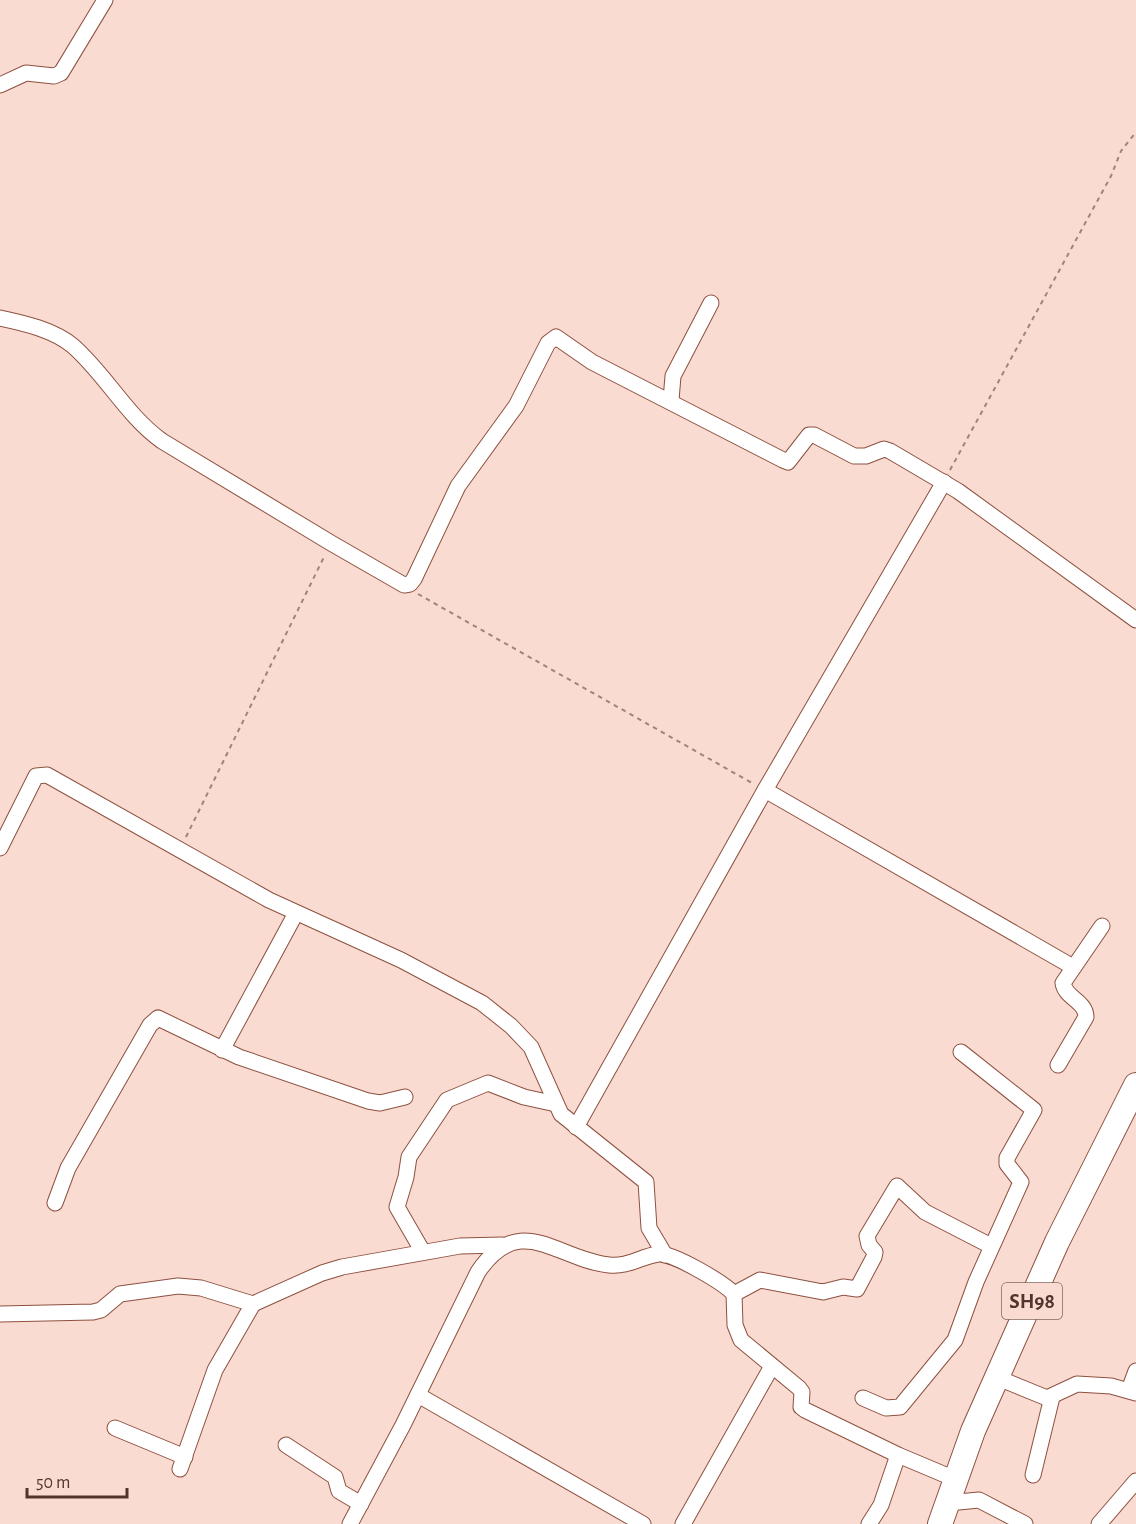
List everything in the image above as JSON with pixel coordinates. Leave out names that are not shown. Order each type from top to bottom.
[{"type":"main road","name":"SH98","points":[[944,1513],[973,1431],[1057,1242],[1136,1084]]},
{"type":"street","points":[[0,85],[27,73],[54,76],[61,73],[105,0]]},
{"type":"street","points":[[671,400],[673,376],[711,303]]},
{"type":"street","points":[[0,318],[51,333],[72,345],[149,431],[396,581],[410,584],[458,486],[516,406],[553,339],[562,340],[592,362],[671,400],[788,462],[809,435],[814,435],[854,456],[866,456],[884,449],[890,451],[944,482],[1136,620]]},
{"type":"street","points":[[576,1127],[765,790],[944,482]]},
{"type":"street","points":[[0,848],[33,782],[41,774],[296,913],[421,970],[491,1010],[531,1047],[561,1114],[646,1182],[649,1227],[665,1255],[734,1294]]},
{"type":"street","points":[[765,790],[1073,967]]},
{"type":"street","points":[[222,1050],[296,913]]},
{"type":"street","points":[[1058,1065],[1086,1017],[1084,1007],[1063,988],[1073,967],[1102,926]]},
{"type":"street","points":[[55,1203],[68,1168],[153,1021],[163,1019],[222,1050],[368,1101],[380,1103],[405,1097]]},
{"type":"street","points":[[863,1398],[886,1408],[900,1407],[943,1358],[955,1340],[991,1246],[1021,1182],[1008,1164],[1008,1153],[1034,1110],[961,1052]]},
{"type":"street","points":[[423,1252],[398,1213],[398,1202],[412,1148],[447,1100],[488,1083],[524,1097],[556,1104]]},
{"type":"street","points":[[734,1294],[760,1280],[823,1292],[843,1287],[857,1289],[875,1252],[869,1245],[867,1236],[897,1186],[925,1212],[991,1246]]},
{"type":"street","points":[[115,1428],[183,1463],[215,1370],[253,1304],[332,1270],[423,1252],[472,1245],[502,1245],[532,1241],[597,1263],[615,1266],[665,1255]]},
{"type":"street","points":[[350,1524],[418,1395],[478,1272],[488,1258],[502,1245]]},
{"type":"street","points":[[0,1314],[93,1312],[101,1310],[120,1294],[178,1286],[201,1288],[253,1304]]},
{"type":"street","points":[[734,1294],[737,1333],[749,1347],[799,1388],[802,1392],[801,1407],[898,1455],[955,1479]]},
{"type":"street","points":[[683,1524],[772,1366]]},
{"type":"street","points":[[1033,1475],[1052,1397],[1063,1388],[1077,1384],[1111,1386],[1132,1391],[1136,1371]]},
{"type":"street","points":[[998,1378],[1043,1397],[1052,1397]]},
{"type":"street","points":[[418,1395],[643,1524]]},
{"type":"street","points":[[286,1445],[335,1477],[339,1491],[361,1504]]},
{"type":"street","points":[[869,1524],[881,1504],[898,1455]]},
{"type":"street","points":[[1099,1524],[1136,1481]]},
{"type":"street","points":[[944,1513],[980,1500],[1025,1524]]},
{"type":"path","points":[[944,482],[1111,176],[1121,151],[1136,132]]},
{"type":"path","points":[[180,849],[331,543]]},
{"type":"path","points":[[410,584],[418,594],[765,790]]}]
